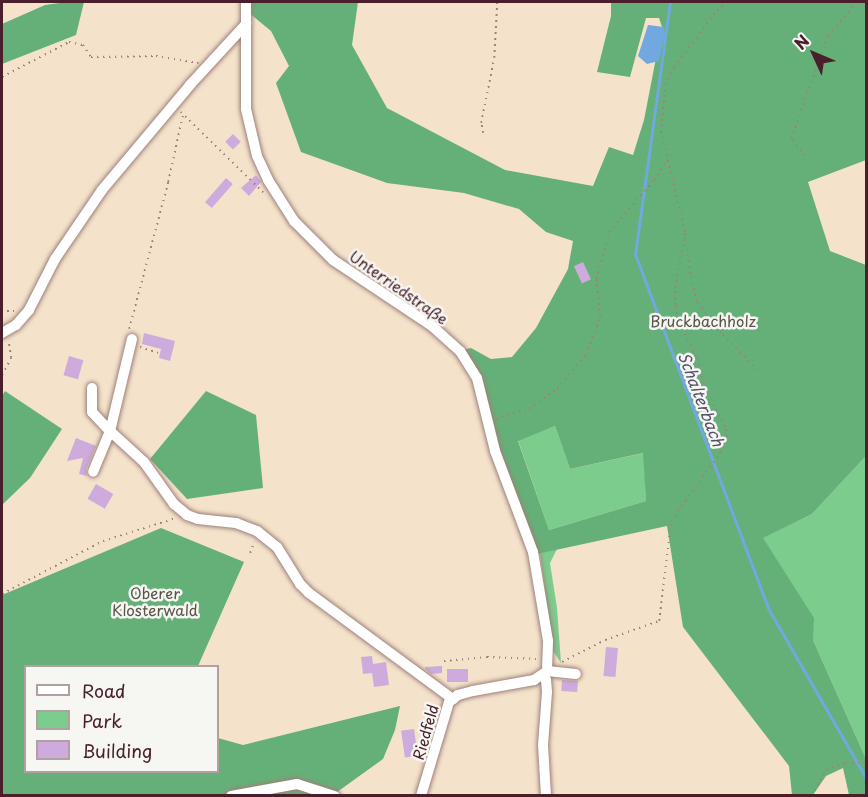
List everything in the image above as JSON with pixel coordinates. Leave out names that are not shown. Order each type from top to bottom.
[{"type":"street","name":"Unterriedstraße","points":[[246,2],[246,109],[257,156],[268,180],[294,221],[333,260],[432,326],[460,351],[477,378],[495,451],[533,552],[548,641],[543,745],[546,795]]},
{"type":"street","points":[[3,332],[21,321],[29,310],[55,259],[102,190],[246,24]]},
{"type":"street","points":[[93,472],[110,431],[132,339]]},
{"type":"street","points":[[92,388],[92,412],[144,462],[174,504],[187,515],[236,524],[257,531],[277,546],[300,584],[309,594],[453,699]]},
{"type":"street","points":[[101,452],[118,447],[132,451]]},
{"type":"street","points":[[546,670],[576,674]]},
{"type":"street","name":"Riedfeld","points":[[421,795],[445,706],[453,699],[473,691],[534,681],[546,670]]},
{"type":"street","points":[[231,795],[297,784],[335,795]]},
{"type":"path","points":[[483,133],[481,123],[494,58],[497,2]]},
{"type":"path","points":[[726,2],[713,15],[674,67],[665,85],[661,132],[685,233],[691,277],[698,303],[723,335],[758,370]]},
{"type":"path","points":[[805,156],[790,140],[828,35],[857,2]]},
{"type":"path","points":[[2,77],[69,42],[83,45],[91,57],[156,56],[199,63]]},
{"type":"path","points":[[158,353],[145,351],[132,339],[128,331],[168,182],[183,114],[263,192]]},
{"type":"path","points":[[487,422],[529,409],[557,389],[586,355],[600,317],[596,279],[609,232],[654,180],[667,159]]},
{"type":"path","points":[[444,661],[487,657],[535,659],[546,670],[605,640],[659,621],[671,521],[720,453],[727,437],[725,427],[707,395],[696,357],[678,320],[675,306],[675,288],[685,233]]},
{"type":"path","points":[[2,375],[11,358],[3,332]]},
{"type":"path","points":[[2,594],[103,541],[187,515]]},
{"type":"path","points":[[812,795],[826,769],[854,761],[867,763]]},
{"type":"green space","points":[[84,2],[76,35],[2,64],[2,24],[45,5]]},
{"type":"green space","name":"Bruckbachholz","points":[[249,2],[358,2],[352,45],[387,108],[505,170],[593,186],[609,147],[633,155],[644,120],[662,27],[659,18],[646,18],[630,77],[597,72],[611,16],[611,2],[866,2],[866,160],[808,182],[830,251],[866,265],[866,456],[812,514],[763,538],[814,618],[813,640],[866,759],[866,795],[849,795],[843,768],[826,776],[813,795],[792,795],[789,766],[683,627],[667,526],[537,554],[462,350],[471,348],[491,359],[512,357],[536,328],[568,269],[573,241],[546,232],[519,209],[464,193],[387,183],[301,152],[276,83],[289,66],[271,31],[249,13]],"holes":[[[555,426],[570,469],[643,453],[646,501],[549,530],[518,441]]]},
{"type":"green space","points":[[5,391],[62,429],[30,478],[2,505],[2,396]]},
{"type":"green space","points":[[206,391],[256,415],[263,488],[187,499],[150,459]]},
{"type":"green space","points":[[555,426],[570,469],[644,453],[646,501],[549,530],[518,440]]},
{"type":"green space","points":[[866,456],[866,759],[813,640],[762,538],[812,514]]},
{"type":"green space","name":"Oberer Klosterwald","points":[[161,528],[244,562],[198,665],[24,665],[24,773],[219,773],[219,738],[243,745],[400,706],[395,730],[383,759],[333,795],[275,795],[273,788],[234,796],[2,796],[2,595]]},
{"type":"green space","points":[[557,549],[550,563],[557,608],[561,663],[553,651],[540,553]]},
{"type":"water","points":[[648,25],[664,27],[665,33],[659,61],[647,64],[638,56]]},
{"type":"building","points":[[233,134],[241,142],[233,150],[225,142]]},
{"type":"building","points":[[256,175],[261,182],[249,196],[241,188]]},
{"type":"building","points":[[226,178],[233,184],[212,208],[205,202]]},
{"type":"building","points":[[583,262],[591,279],[582,283],[574,266]]},
{"type":"building","points":[[144,333],[175,341],[170,361],[159,358],[161,349],[142,344]]},
{"type":"building","points":[[69,356],[83,360],[78,379],[63,375]]},
{"type":"building","points":[[76,438],[96,446],[86,469],[87,476],[79,474],[83,458],[67,461]]},
{"type":"building","points":[[96,484],[113,494],[105,509],[88,499]]},
{"type":"building","points":[[606,647],[618,648],[615,677],[603,676]]},
{"type":"building","points":[[372,656],[373,664],[386,662],[389,685],[374,687],[372,673],[363,674],[361,657]]},
{"type":"building","points":[[442,666],[442,673],[431,674],[425,669],[425,667]]},
{"type":"building","points":[[447,669],[468,669],[468,682],[447,682]]},
{"type":"building","points":[[562,680],[578,681],[577,692],[561,691]]},
{"type":"building","points":[[414,729],[418,756],[405,758],[401,731]]},
{"type":"waterway","name":"Schalterbach","points":[[670,2],[635,254],[769,610],[866,778]]}]
